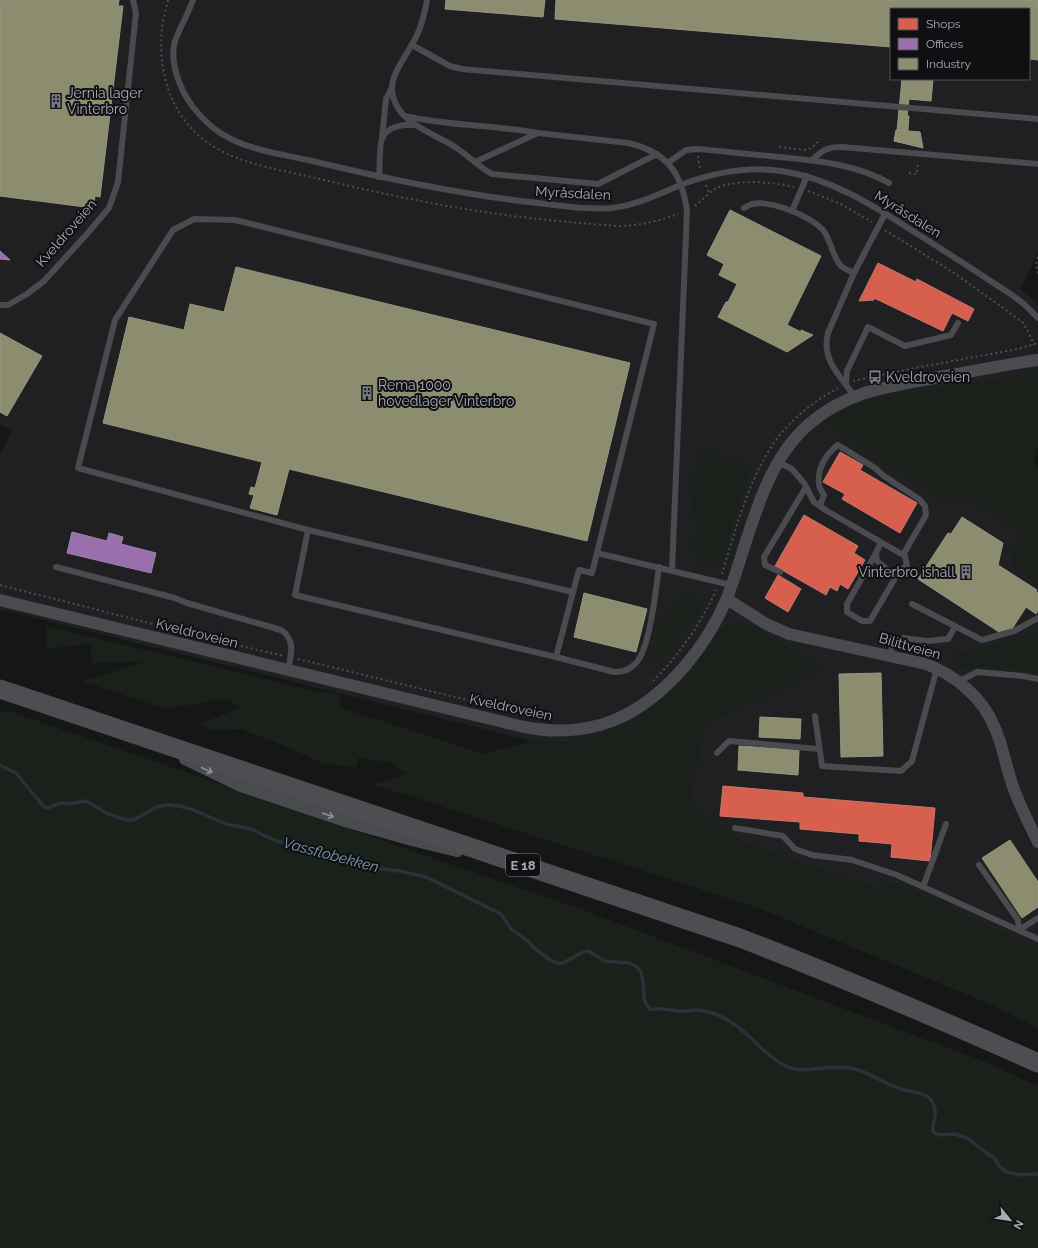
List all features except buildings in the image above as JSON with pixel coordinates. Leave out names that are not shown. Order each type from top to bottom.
[{"type":"highway","name":"E 18","points":[[0,682],[742,931],[855,975],[1038,1055]]},
{"type":"highway","name":"E 18","points":[[0,689],[740,938],[908,1005],[1038,1063]]},
{"type":"street","name":"Kveldroveien","points":[[0,600],[541,731],[560,732],[591,728],[607,724],[634,711],[650,700],[683,668],[703,643],[727,599],[766,488],[778,462],[787,447],[809,424],[840,402],[870,390],[1038,360]]},
{"type":"street","name":"Bilittveien","points":[[727,599],[766,624],[789,634],[926,664],[937,668],[958,682],[972,693],[981,704],[995,727],[1018,799],[1038,842]]},
{"type":"lane","name":"Kveldroveien","points":[[0,305],[8,305],[27,294],[44,280],[98,222],[109,208],[118,182],[136,13],[133,0]]},
{"type":"lane","name":"Myråsdalen","points":[[192,0],[174,47],[174,62],[178,80],[192,106],[209,124],[222,134],[244,144],[379,177],[487,196],[597,209],[628,206],[642,202],[703,177],[744,170],[778,170],[807,176],[850,193],[885,214],[1012,295],[1024,304],[1038,318]]},
{"type":"lane","points":[[379,177],[381,139],[386,98],[421,26],[427,0]]},
{"type":"lane","points":[[412,45],[450,66],[462,69],[1038,119]]},
{"type":"lane","points":[[392,87],[397,107],[404,116],[415,125],[456,148],[483,169],[492,174],[598,184],[657,154]]},
{"type":"lane","points":[[404,116],[442,123],[512,129],[628,143],[650,149],[668,163],[677,174],[682,185],[687,211],[672,570]]},
{"type":"lane","points":[[381,139],[387,132],[395,127],[404,124],[415,125]]},
{"type":"lane","points":[[475,162],[538,133]]},
{"type":"lane","points":[[812,160],[825,149],[842,147],[1038,164]]},
{"type":"lane","points":[[668,163],[686,150],[697,149],[812,160],[858,170],[889,183]]},
{"type":"lane","points":[[792,211],[807,176]]},
{"type":"lane","points":[[744,208],[752,204],[760,204],[792,211],[814,222],[823,230],[842,267],[854,274]]},
{"type":"lane","points":[[854,396],[828,359],[826,342],[828,333],[854,274],[885,214]]},
{"type":"lane","points":[[556,657],[579,570],[592,573],[654,324],[235,220],[194,219],[174,230],[115,320],[78,468],[308,530],[573,592]]},
{"type":"lane","points":[[846,384],[846,371],[868,327],[905,346],[951,335],[958,323]]},
{"type":"lane","points":[[820,506],[824,495],[819,485],[819,470],[830,451],[838,445],[875,468],[884,476],[919,499],[925,506],[926,515],[903,554]]},
{"type":"lane","points":[[778,462],[792,469],[806,487],[814,502],[905,556],[906,565],[898,573],[870,621],[862,621],[847,612],[846,604],[881,542]]},
{"type":"lane","points":[[780,572],[765,564],[764,558],[806,487]]},
{"type":"lane","points":[[308,530],[295,595],[614,672],[621,672],[630,668],[637,663],[643,652],[653,609],[659,568]]},
{"type":"lane","points":[[597,553],[732,585]]},
{"type":"lane","points":[[876,553],[877,561],[888,570],[898,573]]},
{"type":"lane","points":[[56,567],[175,598],[187,603],[281,630],[288,636],[291,645],[291,657],[288,670]]},
{"type":"lane","points":[[912,604],[982,640],[1014,631],[1038,618]]},
{"type":"lane","points":[[890,655],[892,646],[903,638],[927,641],[948,639],[955,627]]},
{"type":"lane","points":[[815,716],[822,766],[901,771],[912,761],[937,668]]},
{"type":"lane","points":[[958,682],[978,672],[1023,676],[1038,679]]},
{"type":"lane","points":[[717,753],[729,741],[819,749]]},
{"type":"lane","points":[[923,887],[946,824]]},
{"type":"lane","points":[[735,828],[783,836],[795,848],[812,855],[852,860],[897,876],[1038,939]]},
{"type":"lane","points":[[979,865],[1018,920],[1019,930]]},
{"type":"lane","points":[[1019,930],[1038,918]]},
{"type":"path","points":[[166,86],[161,45],[162,27],[168,0]]},
{"type":"path","points":[[911,176],[909,173],[917,174],[918,160]]},
{"type":"path","points":[[1038,257],[1036,264],[1038,274]]},
{"type":"path","points":[[650,683],[676,654],[700,622],[719,582],[760,465],[784,429],[797,416],[814,402],[846,384],[868,378],[1018,349],[1038,343]]},
{"type":"path","points":[[0,585],[203,636]]},
{"type":"path","points":[[240,645],[529,715]]},
{"type":"shaded area","points":[[0,0],[1038,0],[1038,252],[1021,289],[1038,304],[1038,374],[867,400],[973,498],[1019,529],[1012,565],[1038,583],[1038,631],[983,649],[951,656],[958,667],[1005,666],[1038,673],[1038,949],[899,884],[875,889],[747,845],[689,804],[703,724],[820,669],[722,628],[684,682],[630,725],[572,743],[532,741],[0,609],[0,454],[12,431],[0,424]]},
{"type":"shaded area","points":[[1038,374],[1038,447],[1033,465],[1038,468],[1038,583],[1012,565],[1019,529],[973,498],[951,504],[825,421],[867,400]]},
{"type":"shaded area","points":[[699,447],[750,468],[722,565],[699,561],[692,547],[698,527],[691,513]]},
{"type":"shaded area","points":[[684,596],[706,604],[662,659],[653,659],[657,630],[675,602]]},
{"type":"shaded area","points":[[738,622],[782,642],[821,669],[703,724],[689,804],[747,845],[875,889],[899,884],[1038,949],[1038,1028],[992,1005],[756,907],[372,784],[407,774],[389,762],[357,758],[357,767],[325,764],[285,746],[240,729],[213,730],[200,724],[239,708],[228,698],[165,709],[82,681],[149,661],[93,663],[90,644],[46,649],[46,626],[315,691],[341,694],[339,707],[483,754],[532,741],[572,743],[630,725],[684,682],[722,628]]},
{"type":"shaded area","points":[[1038,631],[1038,673],[1005,666],[958,667],[951,656],[983,649]]},
{"type":"shaded area","points":[[9,711],[580,909],[983,1061],[1038,1086],[1038,1248],[0,1248],[0,712]]},
{"type":"waterway","name":"Vassflobekken","points":[[0,765],[16,773],[44,807],[48,808],[61,803],[70,804],[84,801],[106,813],[126,820],[133,820],[157,807],[168,805],[179,806],[191,809],[226,824],[251,829],[276,841],[321,852],[329,857],[343,862],[426,877],[501,914],[511,929],[550,960],[557,963],[563,963],[583,952],[588,951],[605,961],[629,963],[636,966],[641,972],[644,999],[649,1009],[681,1011],[697,1010],[724,1018],[739,1027],[772,1058],[793,1069],[802,1070],[834,1067],[851,1068],[864,1072],[895,1087],[923,1094],[930,1099],[935,1107],[933,1132],[942,1135],[955,1134],[967,1138],[995,1159],[1000,1167],[1007,1172],[1021,1175],[1038,1174]]},
{"type":"place","name":"Jernia lager Vinterbro","points":[[56,101]]},
{"type":"place","name":"Kveldroveien","points":[[875,377]]},
{"type":"place","name":"Rema 1000 hovedlager Vinterbro","points":[[367,393]]},
{"type":"place","name":"Vinterbro ishall","points":[[966,572]]}]
